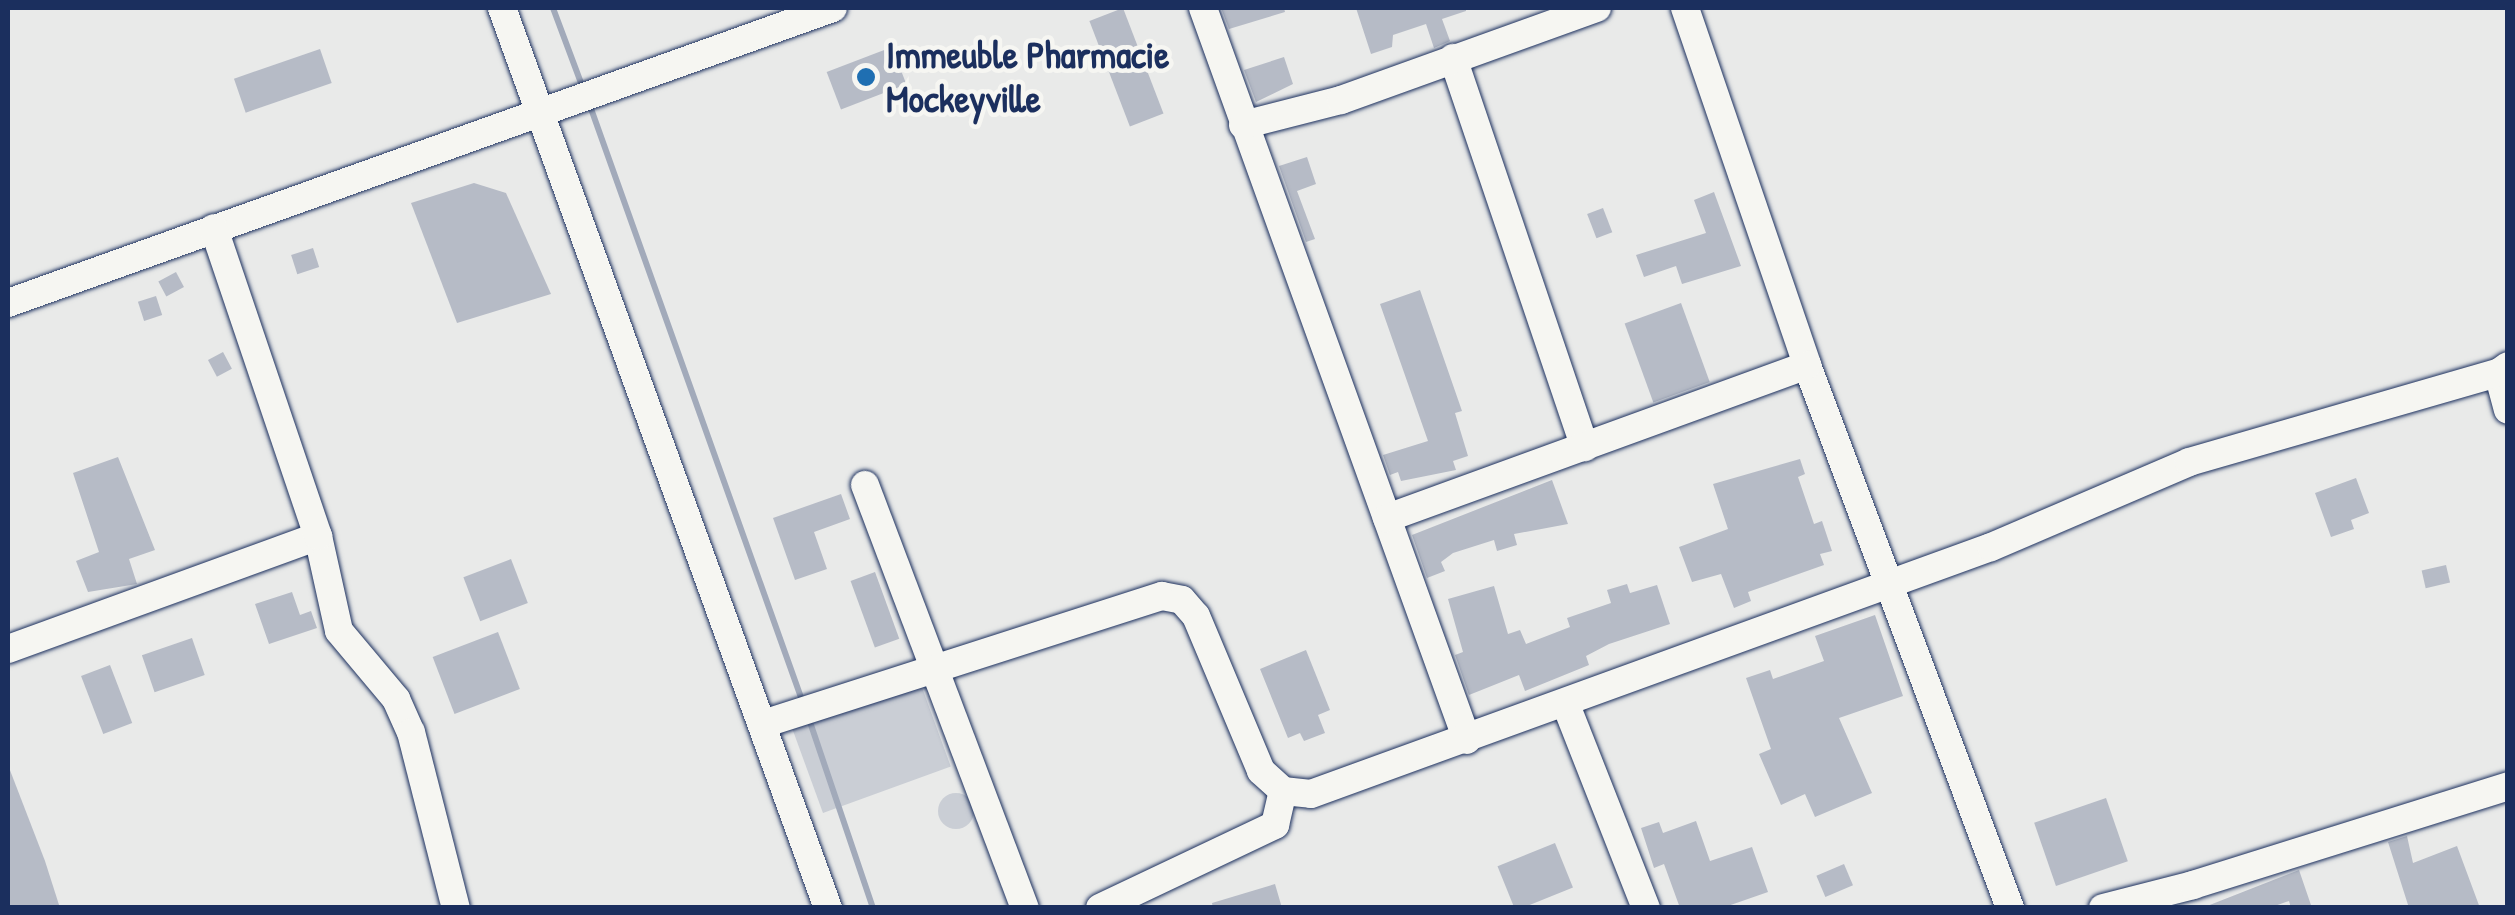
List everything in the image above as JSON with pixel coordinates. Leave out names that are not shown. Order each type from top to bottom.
[{"type":"street","points":[[502,8],[828,908]]},
{"type":"street","points":[[8,303],[539,109],[833,8]]},
{"type":"street","points":[[1203,8],[1242,125],[1467,740]]},
{"type":"street","points":[[1242,125],[1341,100],[1596,8]]},
{"type":"street","points":[[1685,8],[1808,366],[2010,908]]},
{"type":"street","points":[[1453,58],[1585,447]]},
{"type":"street","points":[[214,228],[318,536],[340,631],[396,699],[411,732],[456,908]]},
{"type":"street","points":[[1387,518],[1808,366]]},
{"type":"street","points":[[763,724],[1162,596],[1182,600],[1196,616],[1261,771],[1283,792],[1311,794],[1892,584],[2189,462],[2503,369],[2508,410]]},
{"type":"street","points":[[866,486],[1025,908]]},
{"type":"street","points":[[8,649],[318,536]]},
{"type":"street","points":[[1566,705],[1646,908]]},
{"type":"street","points":[[2102,908],[2193,886],[2508,786]]},
{"type":"street","points":[[1100,908],[1275,825],[1283,792]]},
{"type":"shaded area","points":[[920,682],[951,767],[823,813],[792,729]]},
{"type":"shaded area","points":[[956,793],[969,798],[974,811],[969,824],[956,829],[943,824],[938,811],[943,798]]},
{"type":"building","points":[[1123,8],[1163,113],[1130,126],[1089,21]]},
{"type":"building","points":[[1221,8],[1284,8],[1285,12],[1229,29]]},
{"type":"building","points":[[1356,8],[1466,11],[1442,19],[1450,41],[1434,48],[1426,24],[1393,35],[1392,47],[1371,54]]},
{"type":"building","name":"Immeuble Pharmacie Mockeyville","points":[[892,47],[906,84],[841,109],[827,72]]},
{"type":"building","points":[[320,49],[332,83],[246,113],[234,79]]},
{"type":"building","points":[[1284,57],[1293,84],[1256,102],[1244,70]]},
{"type":"building","points":[[1307,157],[1316,184],[1297,191],[1315,239],[1306,242],[1279,166]]},
{"type":"building","points":[[474,183],[506,193],[551,294],[457,323],[411,203]]},
{"type":"building","points":[[1714,192],[1741,266],[1682,284],[1676,266],[1644,277],[1636,255],[1706,233],[1694,200]]},
{"type":"building","points":[[1603,208],[1612,232],[1596,238],[1587,214]]},
{"type":"building","points":[[313,248],[319,267],[297,274],[291,255]]},
{"type":"building","points":[[176,272],[184,287],[166,296],[158,281]]},
{"type":"building","points":[[1420,290],[1462,411],[1455,413],[1468,456],[1453,461],[1456,470],[1401,481],[1398,472],[1390,475],[1383,455],[1428,441],[1380,304]]},
{"type":"building","points":[[156,296],[162,315],[144,321],[138,302]]},
{"type":"building","points":[[1681,303],[1710,382],[1653,402],[1625,324]]},
{"type":"building","points":[[223,352],[232,369],[217,377],[208,360]]},
{"type":"building","points":[[118,457],[155,550],[129,559],[137,584],[88,592],[76,561],[99,552],[73,473]]},
{"type":"building","points":[[1800,459],[1805,474],[1798,477],[1814,524],[1822,521],[1832,551],[1820,554],[1824,565],[1748,592],[1751,601],[1734,608],[1721,574],[1692,582],[1679,547],[1728,529],[1713,484]]},
{"type":"building","points":[[2356,478],[2369,513],[2351,520],[2354,529],[2331,537],[2315,493]]},
{"type":"building","points":[[1552,480],[1568,524],[1514,534],[1517,545],[1497,551],[1494,540],[1453,553],[1441,562],[1445,571],[1427,578],[1412,535]]},
{"type":"building","points":[[841,494],[850,519],[814,532],[827,569],[795,580],[773,518]]},
{"type":"building","points":[[511,559],[528,603],[480,621],[463,577]]},
{"type":"building","points":[[2446,565],[2450,583],[2426,588],[2422,571]]},
{"type":"building","points":[[875,572],[899,639],[875,648],[851,581]]},
{"type":"building","points":[[1627,584],[1630,593],[1657,585],[1670,624],[1609,644],[1586,656],[1589,665],[1525,691],[1519,675],[1469,695],[1455,655],[1463,652],[1448,599],[1494,586],[1508,634],[1520,630],[1526,644],[1570,627],[1567,618],[1611,603],[1607,590]]},
{"type":"building","points":[[292,592],[300,615],[311,611],[317,628],[269,644],[255,604]]},
{"type":"building","points":[[1875,615],[1903,696],[1839,718],[1872,793],[1815,817],[1805,794],[1781,805],[1759,754],[1771,749],[1746,678],[1770,670],[1773,679],[1824,661],[1815,636]]},
{"type":"building","points":[[498,632],[520,689],[455,714],[433,657]]},
{"type":"building","points":[[192,638],[205,675],[155,692],[142,655]]},
{"type":"building","points":[[1306,650],[1330,710],[1318,715],[1325,733],[1304,741],[1300,733],[1288,738],[1260,669]]},
{"type":"building","points":[[110,665],[132,723],[103,734],[81,676]]},
{"type":"building","points":[[8,765],[45,861],[60,908],[8,908]]},
{"type":"building","points":[[2106,798],[2128,861],[2056,886],[2034,823]]},
{"type":"building","points":[[1696,821],[1710,861],[1752,847],[1768,892],[1722,908],[1680,908],[1664,864],[1654,868],[1641,828],[1659,822],[1663,833]]},
{"type":"building","points":[[2407,836],[2413,863],[2457,846],[2480,908],[2409,908],[2388,842]]},
{"type":"building","points":[[1555,843],[1573,888],[1514,908],[1498,866]]},
{"type":"building","points":[[1844,864],[1853,885],[1825,897],[1816,876]]},
{"type":"building","points":[[2299,870],[2312,908],[2291,908],[2289,901],[2269,908],[2202,908]]},
{"type":"building","points":[[1275,884],[1282,908],[1213,908],[1212,903]]},
{"type":"waterway","points":[[553,8],[584,91]]},
{"type":"waterway","points":[[589,103],[803,703]]},
{"type":"waterway","points":[[809,719],[873,908]]},
{"type":"place","name":"Immeuble Pharmacie Mockeyville","points":[[866,77]]}]
